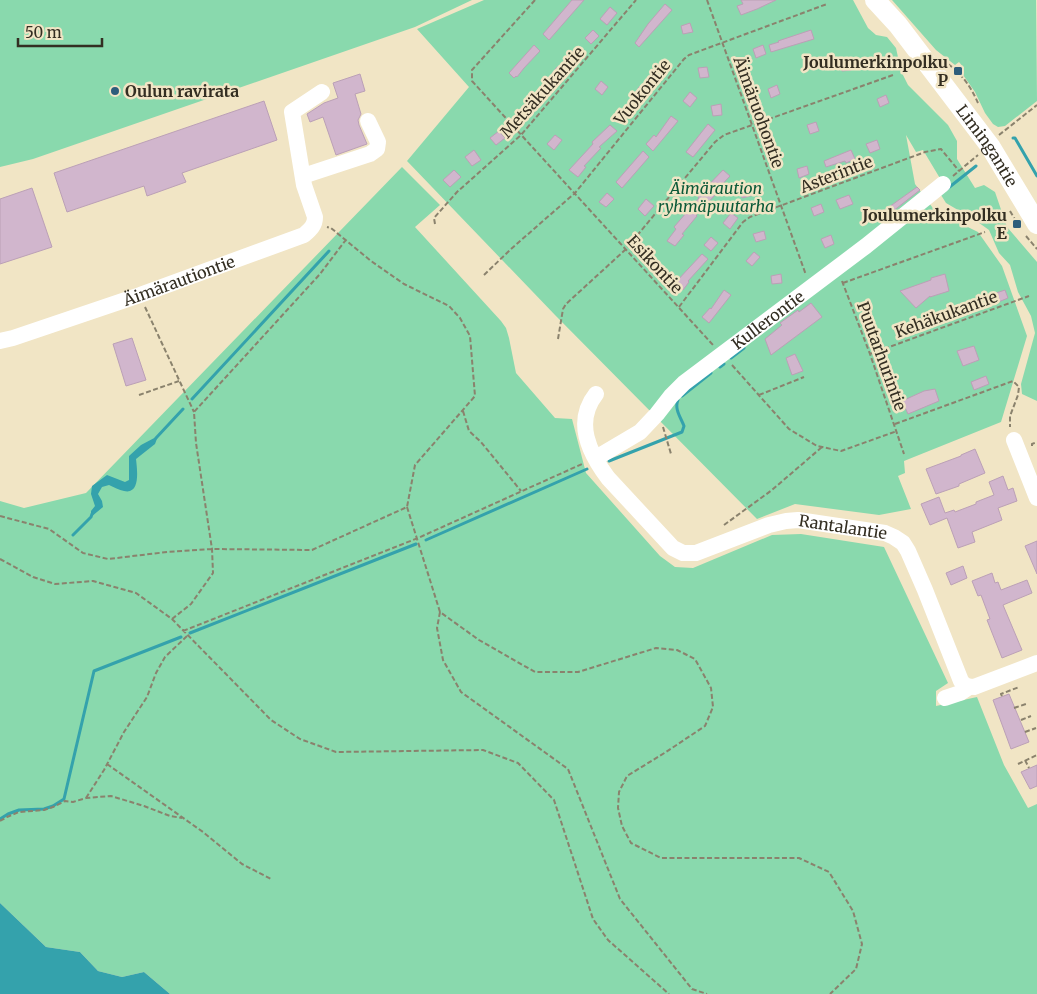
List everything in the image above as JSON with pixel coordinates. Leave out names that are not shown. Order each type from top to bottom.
[{"type":"main road","name":"Limingantie","points":[[875,0],[898,25],[990,146],[1037,224]]},
{"type":"street","points":[[315,222],[304,181],[292,112],[322,92]]},
{"type":"street","points":[[304,181],[370,154],[377,149],[378,142],[368,121]]},
{"type":"street","name":"Kullerontie","points":[[596,458],[640,432],[684,383],[811,288],[943,184]]},
{"type":"street","name":"Äimärautiontie","points":[[0,341],[140,295],[304,235],[315,222]]},
{"type":"street","points":[[596,394],[587,410],[585,431],[587,441],[596,458]]},
{"type":"street","points":[[1014,440],[1037,498]]},
{"type":"street","name":"Rantalantie","points":[[596,458],[608,478],[673,548],[683,553],[696,553],[769,525],[798,520],[894,537],[908,551],[961,681],[969,687]]},
{"type":"street","points":[[945,698],[960,693],[969,687],[974,687],[1037,663]]},
{"type":"path","name":"Esikontie","points":[[534,0],[472,70],[472,81],[789,429],[817,446],[841,451],[896,431]]},
{"type":"path","name":"Metsäkukantie","points":[[435,224],[434,218],[457,192],[522,135],[636,0]]},
{"type":"path","name":"Äimäruohontie","points":[[707,0],[811,288]]},
{"type":"path","name":"Vuokontie","points":[[484,275],[511,248],[575,193],[684,59],[693,52],[827,4]]},
{"type":"path","points":[[558,339],[563,309],[566,304],[625,250],[715,142],[724,135],[893,75]]},
{"type":"path","points":[[997,136],[1037,106]]},
{"type":"path","name":"Asterintie","points":[[679,308],[746,219],[925,152],[941,149],[959,171]]},
{"type":"path","points":[[943,184],[979,154]]},
{"type":"path","points":[[315,222],[331,228],[371,261],[404,284],[448,306],[460,318],[470,336],[475,396],[415,465],[407,507],[440,612],[437,628],[443,660],[461,692],[568,769],[620,899],[692,988],[707,994]]},
{"type":"path","points":[[843,283],[985,232]]},
{"type":"path","points":[[194,412],[320,274],[346,240]]},
{"type":"path","name":"Puutarhurintie","points":[[837,267],[870,354],[904,454]]},
{"type":"path","points":[[140,295],[194,412],[196,443],[212,549],[213,573],[190,604],[172,619]]},
{"type":"path","name":"Kehäkukantie","points":[[870,354],[1029,296]]},
{"type":"path","points":[[759,395],[804,377]]},
{"type":"path","points":[[895,424],[1013,380],[1019,386],[1010,420]]},
{"type":"path","points":[[139,395],[179,381]]},
{"type":"path","points":[[463,410],[469,431],[481,442],[521,491]]},
{"type":"path","points":[[665,432],[671,454]]},
{"type":"path","points":[[1030,448],[1032,444],[1037,442]]},
{"type":"path","points":[[724,525],[772,490],[822,447]]},
{"type":"path","points":[[183,630],[418,538],[596,458]]},
{"type":"path","points":[[0,516],[49,528],[83,553],[108,559],[212,549],[312,550],[407,507]]},
{"type":"path","points":[[0,559],[33,577],[55,584],[93,581],[136,593],[172,619],[271,720],[300,739],[336,752],[483,750],[518,763],[554,800],[593,918],[608,940],[669,994]]},
{"type":"path","points":[[440,612],[479,640],[535,672],[578,672],[656,648],[677,650],[695,659],[711,688],[713,707],[705,726],[627,776],[619,792],[618,808],[622,826],[631,843],[661,858],[799,858],[828,872],[853,911],[862,944],[856,969],[830,994]]},
{"type":"path","points":[[86,798],[146,697],[165,657],[187,635]]},
{"type":"path","points":[[1002,696],[1001,694],[1019,687]]},
{"type":"path","points":[[1014,708],[1026,704]]},
{"type":"path","points":[[1021,720],[1031,716]]},
{"type":"path","points":[[1025,732],[1036,728]]},
{"type":"path","points":[[1018,764],[1037,755]]},
{"type":"path","points":[[1026,760],[1029,768]]},
{"type":"path","points":[[107,764],[185,819],[242,864],[271,879]]},
{"type":"path","points":[[0,821],[19,812],[44,810],[64,801],[73,802],[86,798],[111,796],[170,816],[185,819]]},
{"type":"green space","name":"Oulun ravirata","points":[[0,0],[472,0],[415,27],[33,159],[0,167]]},
{"type":"green space","name":"Äimäraution ryhmäpuutarha","points":[[484,0],[853,0],[868,28],[876,35],[887,37],[896,48],[901,71],[908,85],[948,125],[957,141],[957,159],[975,188],[984,185],[995,192],[1007,227],[1037,262],[1037,401],[1022,394],[1021,384],[1035,333],[1031,316],[1018,292],[1010,265],[999,253],[989,230],[946,203],[941,195],[947,190],[923,150],[916,152],[906,135],[915,184],[935,211],[978,232],[1002,266],[1027,336],[1001,422],[904,461],[905,473],[898,476],[911,509],[879,515],[795,504],[757,519],[555,315],[407,161],[469,87],[417,29]]},
{"type":"green space","points":[[892,0],[1036,0],[1037,101],[1005,126],[998,127],[993,124],[961,72],[964,68],[959,62],[955,65],[936,50]]},
{"type":"green space","points":[[402,167],[440,205],[415,227],[501,321],[506,328],[509,338],[516,373],[555,418],[572,419],[586,473],[660,556],[675,567],[693,568],[772,535],[801,534],[884,547],[948,683],[936,691],[936,706],[977,697],[1004,765],[1028,808],[1037,804],[1037,994],[170,994],[144,972],[122,977],[98,971],[80,952],[46,947],[0,903],[0,501],[24,508],[86,493]]},
{"type":"water","points":[[158,436],[155,444],[136,459],[137,480],[133,489],[124,491],[109,485],[102,487],[98,494],[103,507],[91,517],[91,511],[95,506],[91,494],[92,486],[107,475],[125,482],[129,480],[129,456],[141,445]]},
{"type":"water","points":[[0,903],[46,947],[80,952],[98,971],[122,977],[144,972],[170,994],[0,994]]},
{"type":"building","points":[[572,0],[584,0],[549,40],[543,34]]},
{"type":"building","points":[[741,0],[776,0],[741,15],[737,6],[743,4]]},
{"type":"building","points":[[665,4],[672,10],[639,47],[635,43]]},
{"type":"building","points":[[610,7],[617,13],[607,25],[600,19]]},
{"type":"building","points":[[690,23],[693,32],[683,34],[681,26]]},
{"type":"building","points":[[593,30],[599,36],[591,44],[585,38]]},
{"type":"building","points":[[811,30],[814,39],[771,52],[769,45]]},
{"type":"building","points":[[534,45],[540,51],[514,78],[509,73]]},
{"type":"building","points":[[763,45],[766,54],[756,58],[753,49]]},
{"type":"building","points":[[574,50],[581,56],[574,64],[573,62],[557,84],[525,119],[519,113],[537,94],[557,67]]},
{"type":"building","points":[[849,60],[851,70],[842,71],[839,62]]},
{"type":"building","points":[[707,67],[709,77],[700,78],[698,68]]},
{"type":"building","points":[[360,74],[365,91],[355,94],[361,114],[358,120],[359,125],[367,144],[336,155],[323,117],[310,122],[307,114],[324,103],[338,98],[333,83]]},
{"type":"building","points":[[601,81],[608,87],[602,95],[595,89]]},
{"type":"building","points":[[777,85],[780,94],[771,98],[768,89]]},
{"type":"building","points":[[640,86],[647,92],[640,100],[634,94]]},
{"type":"building","points":[[690,92],[697,98],[690,107],[683,101]]},
{"type":"building","points":[[886,95],[889,103],[880,107],[877,99]]},
{"type":"building","points":[[264,101],[277,140],[182,173],[186,182],[147,196],[144,186],[67,212],[54,173]]},
{"type":"building","points":[[721,104],[722,115],[713,116],[711,106]]},
{"type":"building","points":[[671,116],[678,121],[653,151],[646,144],[654,135],[656,137]]},
{"type":"building","points":[[816,122],[819,131],[810,134],[807,125]]},
{"type":"building","points":[[708,124],[715,130],[693,157],[686,152]]},
{"type":"building","points":[[610,125],[617,131],[599,147],[601,148],[584,166],[586,167],[578,177],[569,170],[593,144],[592,142]]},
{"type":"building","points":[[499,131],[505,138],[496,145],[490,138]]},
{"type":"building","points":[[555,135],[562,140],[554,150],[547,144]]},
{"type":"building","points":[[877,140],[880,149],[870,153],[866,144]]},
{"type":"building","points":[[474,150],[481,160],[472,166],[465,157]]},
{"type":"building","points":[[851,150],[855,159],[826,167],[824,161]]},
{"type":"building","points":[[643,151],[649,157],[622,188],[616,182]]},
{"type":"building","points":[[807,166],[809,174],[799,178],[797,169]]},
{"type":"building","points":[[454,170],[461,177],[450,187],[443,180]]},
{"type":"building","points":[[723,170],[730,176],[715,192],[719,191],[696,215],[675,246],[667,241],[676,229],[674,227],[699,198],[698,196]]},
{"type":"building","points":[[752,185],[754,195],[742,198],[740,187]]},
{"type":"building","points":[[917,187],[920,190],[879,222],[875,217]]},
{"type":"building","points":[[32,188],[52,247],[0,264],[0,199]]},
{"type":"building","points":[[607,193],[614,199],[606,207],[599,202]]},
{"type":"building","points":[[849,195],[853,204],[840,209],[836,200]]},
{"type":"building","points":[[646,199],[654,206],[645,216],[638,209]]},
{"type":"building","points":[[821,204],[824,212],[814,216],[811,208]]},
{"type":"building","points":[[731,213],[738,218],[730,229],[723,223]]},
{"type":"building","points":[[764,231],[766,239],[756,242],[753,234]]},
{"type":"building","points":[[831,235],[834,244],[825,248],[821,239]]},
{"type":"building","points":[[711,237],[718,243],[711,251],[704,245]]},
{"type":"building","points":[[754,252],[760,257],[752,266],[746,261]]},
{"type":"building","points":[[702,254],[708,259],[688,281],[683,290],[675,283]]},
{"type":"building","points":[[781,274],[782,283],[772,284],[771,276]]},
{"type":"building","points":[[945,274],[949,291],[930,296],[916,308],[900,291],[931,280],[931,278]]},
{"type":"building","points":[[724,290],[731,295],[709,323],[702,317],[711,309]]},
{"type":"building","points":[[1005,290],[1008,298],[996,303],[993,294]]},
{"type":"building","points":[[811,303],[822,317],[771,355],[765,339],[782,325],[780,323]]},
{"type":"building","points":[[132,338],[146,380],[126,386],[113,344]]},
{"type":"building","points":[[974,346],[979,360],[963,366],[957,351]]},
{"type":"building","points":[[795,354],[803,371],[792,375],[786,358]]},
{"type":"building","points":[[986,376],[989,384],[974,390],[971,382]]},
{"type":"building","points":[[935,389],[939,401],[908,414],[902,401],[924,391]]},
{"type":"building","points":[[975,449],[985,473],[959,484],[959,486],[936,494],[926,469]]},
{"type":"building","points":[[1003,476],[1008,490],[1013,488],[1017,501],[998,508],[1002,520],[972,532],[975,542],[958,548],[947,518],[930,525],[921,504],[939,497],[945,513],[954,510],[955,512],[994,495],[989,482]]},
{"type":"building","points":[[1037,541],[1037,574],[1025,546]]},
{"type":"building","points":[[963,566],[967,578],[951,585],[946,573]]},
{"type":"building","points":[[992,573],[995,583],[998,582],[1001,590],[1027,580],[1032,593],[1003,605],[1022,650],[1002,658],[987,620],[990,619],[981,595],[978,596],[972,581]]},
{"type":"building","points":[[1009,694],[1029,742],[1011,749],[993,700]]},
{"type":"building","points":[[1037,765],[1037,786],[1030,789],[1021,772]]},
{"type":"waterway","points":[[1013,138],[1015,138],[1037,176]]},
{"type":"waterway","points":[[947,189],[976,166]]},
{"type":"waterway","points":[[192,399],[329,251]]},
{"type":"waterway","points":[[731,358],[744,348]]},
{"type":"waterway","points":[[720,367],[724,364]]},
{"type":"waterway","points":[[682,396],[711,373]]},
{"type":"waterway","points":[[609,461],[682,432],[684,426],[677,410],[678,400]]},
{"type":"waterway","points":[[156,438],[183,409]]},
{"type":"waterway","points":[[426,540],[587,469]]},
{"type":"waterway","points":[[73,535],[92,514]]},
{"type":"waterway","points":[[190,633],[416,544]]},
{"type":"waterway","points":[[0,819],[19,810],[44,809],[64,799],[94,671],[181,637]]},
{"type":"place","name":"Joulumerkinpolku P","points":[[958,71]]},
{"type":"place","name":"Oulun ravirata","points":[[115,91]]},
{"type":"place","name":"Joulumerkinpolku E","points":[[1017,224]]}]
